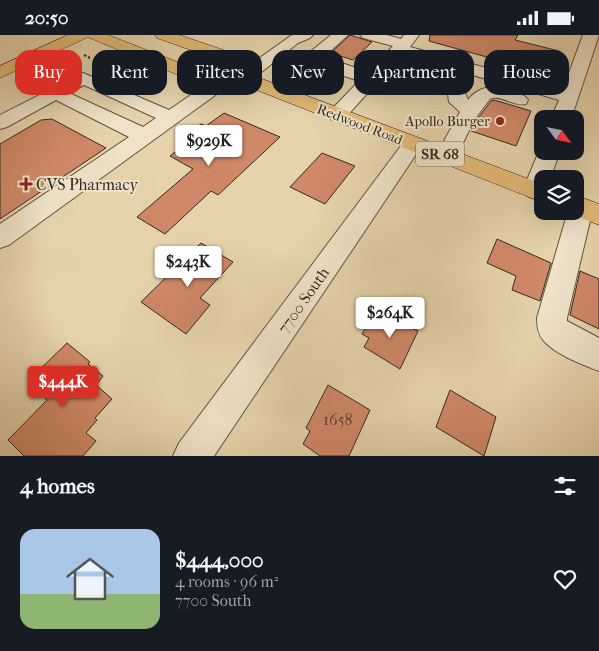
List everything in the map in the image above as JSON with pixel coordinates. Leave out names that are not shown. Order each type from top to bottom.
[{"type":"main road","points":[[0,73],[81,35]]},
{"type":"main road","name":"Redwood Road","points":[[94,35],[177,68]]},
{"type":"main road","points":[[163,35],[206,50]]},
{"type":"main road","name":"Redwood Road","points":[[262,85],[534,190]]},
{"type":"street","points":[[340,35],[316,55],[315,60],[354,69]]},
{"type":"street","points":[[368,35],[405,43],[564,110]]},
{"type":"street","points":[[564,110],[591,35]]},
{"type":"street","points":[[262,59],[292,37]]},
{"type":"street","points":[[82,79],[171,118]]},
{"type":"street","points":[[446,157],[470,111],[483,94],[490,91],[564,110]]},
{"type":"street","points":[[0,123],[51,95]]},
{"type":"street","points":[[59,95],[145,136]]},
{"type":"street","points":[[0,238],[171,118],[208,95]]},
{"type":"street","points":[[337,115],[357,95]]},
{"type":"street","points":[[457,95],[458,103],[470,111]]},
{"type":"street","name":"7700 South","points":[[192,456],[413,144]]},
{"type":"street","points":[[585,209],[552,323],[553,329],[563,337],[599,355]]},
{"type":"path","points":[[84,55],[90,58]]},
{"type":"building","points":[[350,35],[372,42],[364,50],[354,50],[353,60],[344,57],[344,50],[334,50]]},
{"type":"building","points":[[430,35],[518,35],[515,40],[555,50],[484,50],[484,56],[474,53],[474,50],[461,50],[429,41]]},
{"type":"building","name":"Apollo Burger","points":[[494,100],[531,111],[516,146],[471,131],[476,121],[491,101]]},
{"type":"building","points":[[224,113],[280,137],[218,195],[211,191],[165,234],[137,217],[193,169],[170,156],[189,141],[183,138],[201,124],[206,126]]},
{"type":"building","name":"CVS Pharmacy","points":[[52,119],[106,148],[0,219],[0,144],[41,120]]},
{"type":"building","points":[[322,153],[355,166],[325,204],[290,187]]},
{"type":"building","points":[[497,239],[551,263],[540,301],[512,290],[516,276],[487,263]]},
{"type":"building","points":[[201,243],[233,262],[200,298],[210,305],[186,334],[141,302]]},
{"type":"building","points":[[580,271],[599,279],[599,329],[570,315]]},
{"type":"building","points":[[384,312],[418,331],[400,369],[364,347],[369,338],[362,334],[373,315],[380,319]]},
{"type":"building","points":[[67,343],[90,362],[88,364],[103,376],[96,385],[112,399],[95,418],[97,420],[86,433],[96,441],[83,456],[24,456],[8,440],[47,400],[35,389],[41,382],[34,375]]},
{"type":"building","points":[[328,385],[370,410],[349,456],[320,456],[303,444],[310,431],[306,428]]},
{"type":"building","points":[[450,390],[496,417],[484,456],[436,427]]},
{"type":"place","name":"Apollo Burger","points":[[500,121]]},
{"type":"place","name":"CVS Pharmacy","points":[[26,184]]}]
